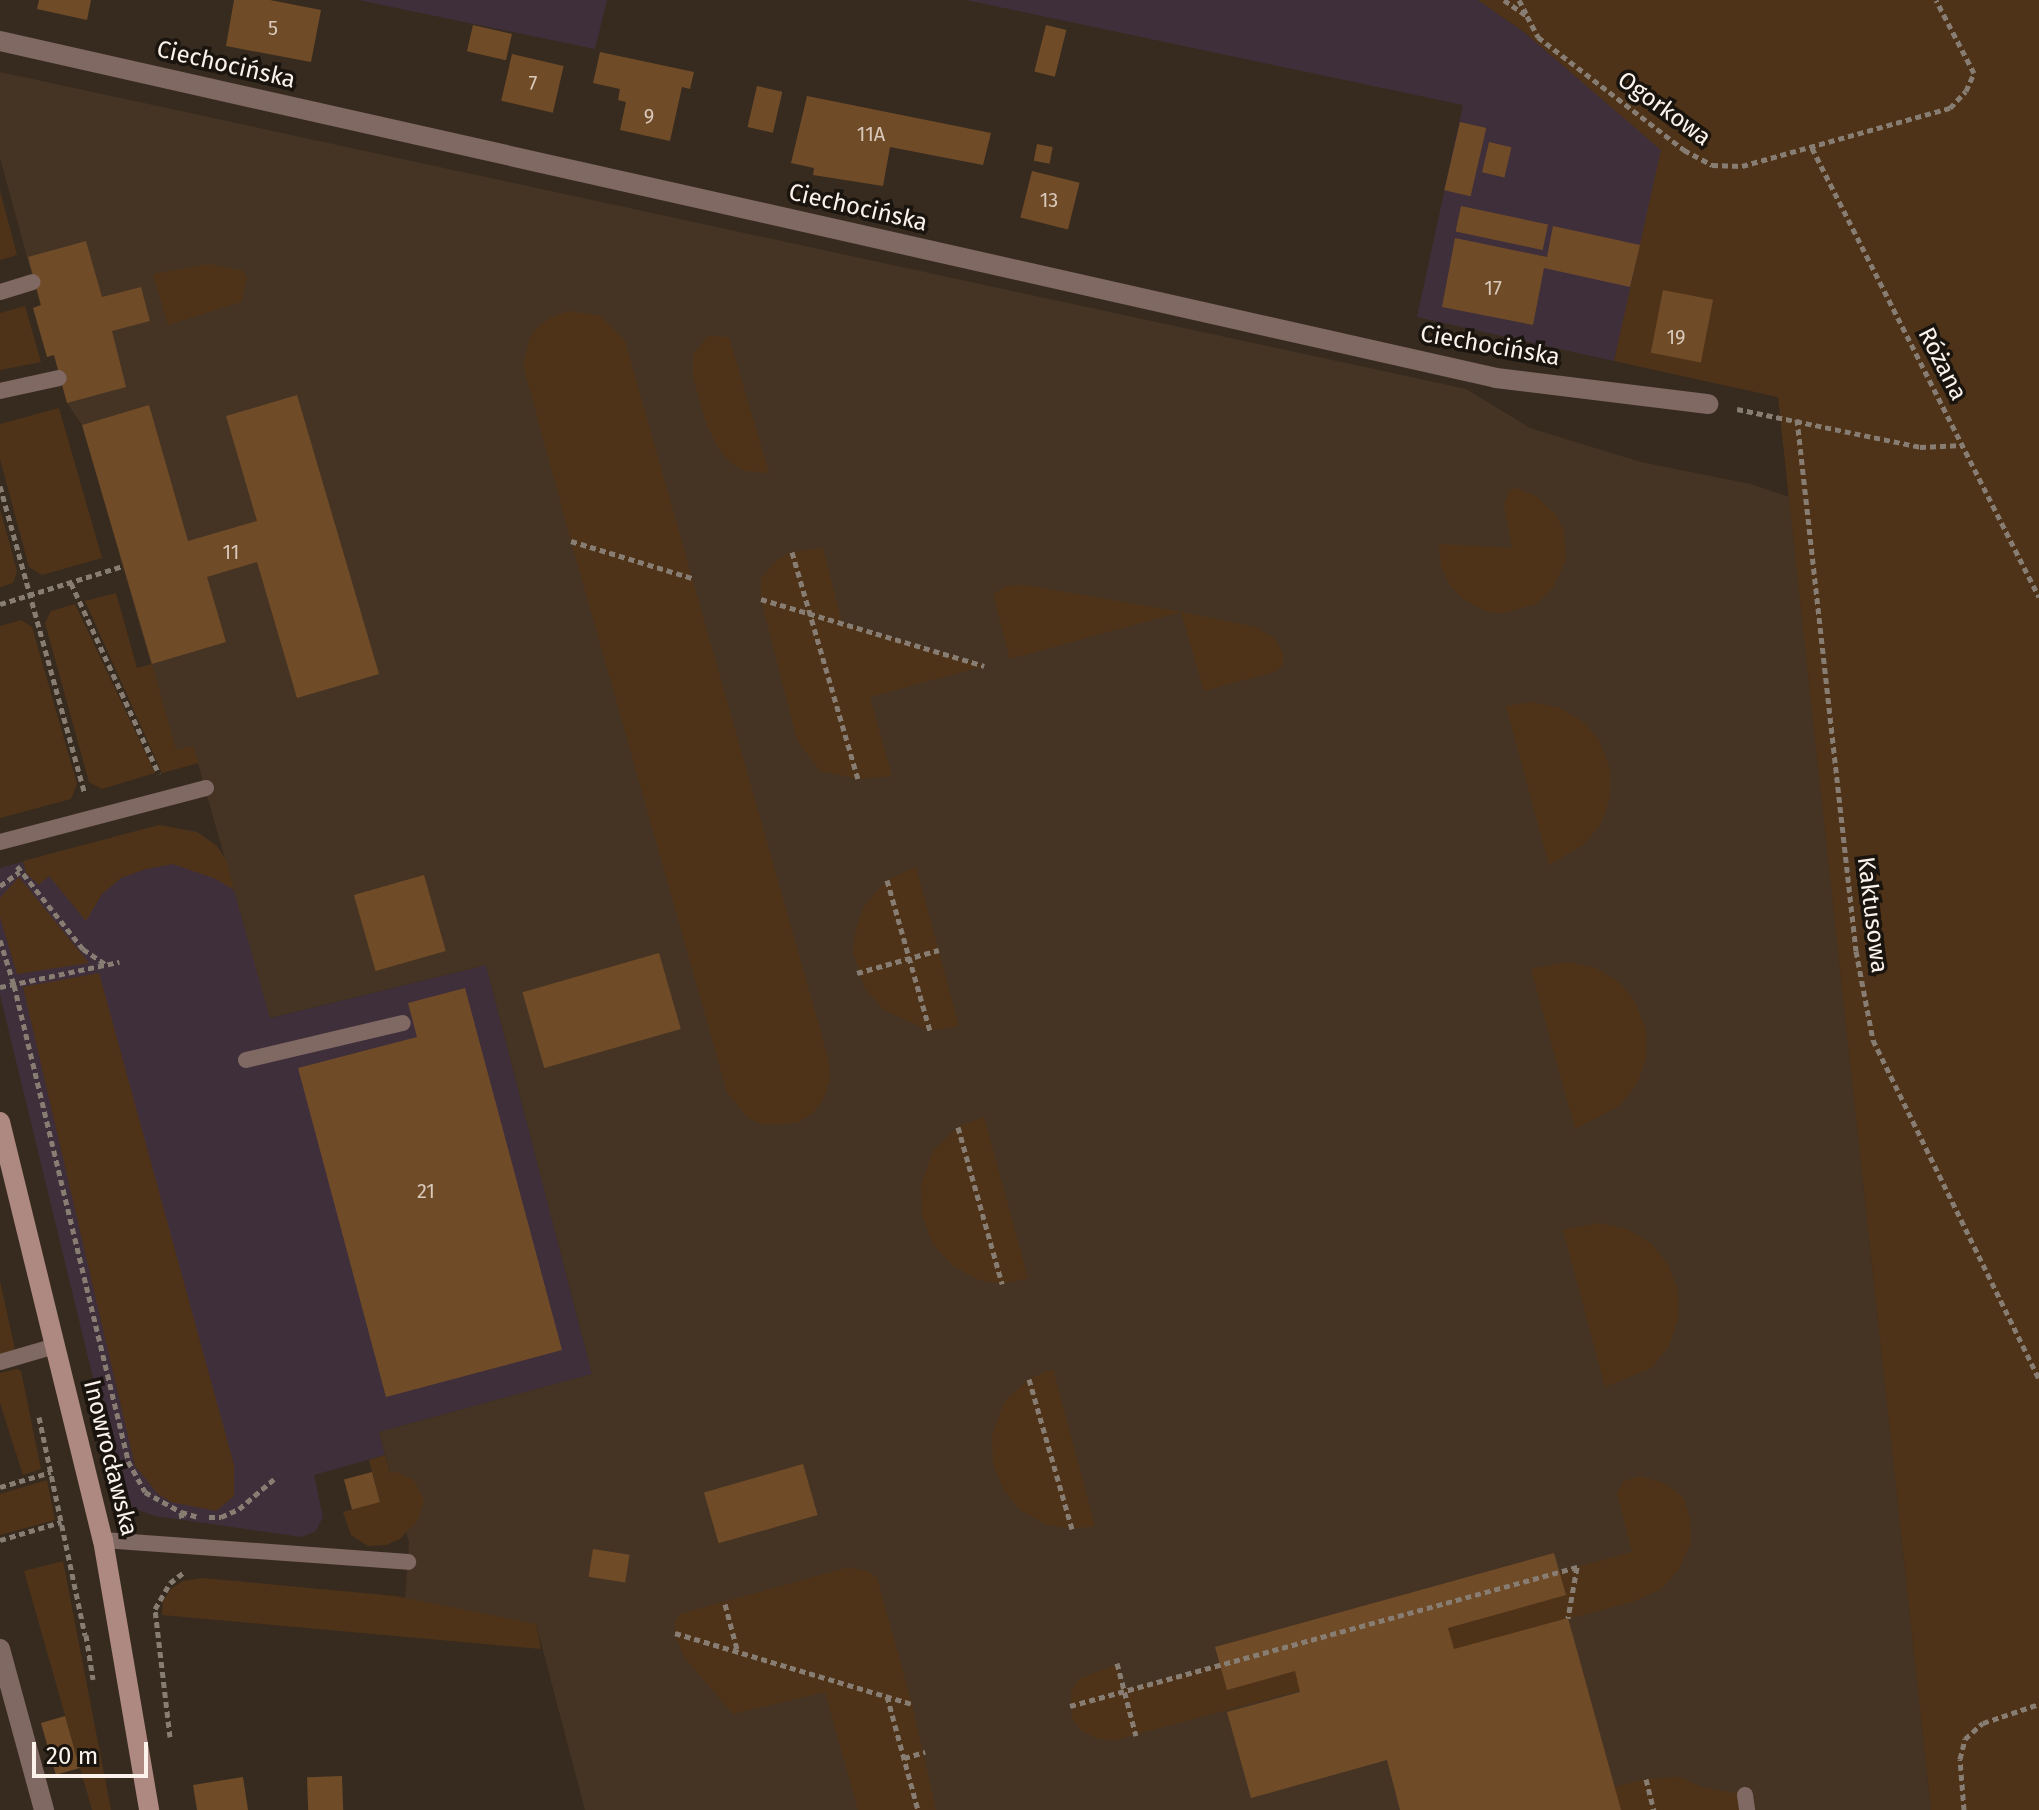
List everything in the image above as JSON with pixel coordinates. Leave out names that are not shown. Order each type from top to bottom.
[{"type":"street","name":"Ciechocińska","points":[[0,41],[1496,378],[1708,404]]},
{"type":"street","name":"Inowrocławska","points":[[0,1122],[103,1540],[149,1810]]},
{"type":"street","points":[[0,1649],[44,1810]]},
{"type":"lane","points":[[0,292],[33,282]]},
{"type":"lane","points":[[0,391],[59,378]]},
{"type":"lane","points":[[5,841],[206,788]]},
{"type":"lane","points":[[246,1060],[403,1023]]},
{"type":"lane","points":[[0,1362],[55,1346]]},
{"type":"lane","points":[[103,1540],[408,1562]]},
{"type":"path","name":"Ogorkowa","points":[[1504,0],[1527,16],[1538,37],[1684,150],[1712,165],[1742,166],[1950,108],[1966,91],[1974,73],[1936,0]]},
{"type":"path","points":[[1519,0],[1527,16]]},
{"type":"path","name":"Różana","points":[[1812,148],[2039,597]]},
{"type":"path","points":[[1708,404],[1797,419],[1920,447],[1963,445]]},
{"type":"path","name":"Kaktusowa","points":[[1797,419],[1856,951],[1873,1040],[2039,1379]]},
{"type":"path","points":[[0,486],[87,801]]},
{"type":"path","points":[[571,541],[692,578]]},
{"type":"path","points":[[792,552],[858,779]]},
{"type":"path","points":[[0,604],[123,566]]},
{"type":"path","points":[[71,583],[162,780]]},
{"type":"path","points":[[761,599],[984,666]]},
{"type":"path","points":[[5,841],[19,872],[83,949],[107,965]]},
{"type":"path","points":[[0,886],[19,872]]},
{"type":"path","points":[[887,880],[930,1031]]},
{"type":"path","points":[[0,940],[14,985],[128,1461],[145,1492],[181,1512],[221,1517],[239,1509],[274,1479]]},
{"type":"path","points":[[857,973],[939,950]]},
{"type":"path","points":[[0,987],[119,962]]},
{"type":"path","points":[[958,1127],[1002,1284]]},
{"type":"path","points":[[1029,1379],[1072,1529]]},
{"type":"path","points":[[38,1413],[85,1635]]},
{"type":"path","points":[[0,1487],[51,1472]]},
{"type":"path","points":[[171,1747],[155,1609],[170,1583],[184,1575],[187,1544],[181,1512]]},
{"type":"path","points":[[0,1540],[61,1522]]},
{"type":"path","points":[[1070,1706],[1577,1567],[1568,1618]]},
{"type":"path","points":[[725,1604],[738,1650]]},
{"type":"path","points":[[675,1633],[912,1704]]},
{"type":"path","points":[[1117,1663],[1136,1736]]},
{"type":"path","points":[[887,1695],[918,1810]]},
{"type":"path","points":[[1964,1810],[1960,1759],[1965,1739],[1983,1723],[2039,1704]]},
{"type":"path","points":[[904,1758],[925,1752]]},
{"type":"path","points":[[1646,1779],[1654,1810]]},
{"type":"shaded area","points":[[358,0],[607,0],[595,49]]},
{"type":"shaded area","points":[[966,0],[1478,0],[1524,32],[1662,150],[1614,361],[1417,317],[1463,105]]},
{"type":"shaded area","points":[[1478,0],[2039,0],[2039,1810],[1931,1810],[1778,397],[1614,361],[1661,150],[1524,32]]},
{"type":"shaded area","points":[[0,72],[1466,389],[1530,428],[1641,462],[1751,484],[1789,497],[1931,1810],[585,1810],[536,1624],[405,1599],[409,1542],[379,1432],[592,1374],[486,965],[270,1018],[193,746],[176,751],[82,425],[67,403],[0,158]]},
{"type":"shaded area","points":[[0,191],[17,255],[0,260]]},
{"type":"shaded area","points":[[209,264],[243,271],[247,278],[241,302],[168,325],[153,274]]},
{"type":"shaded area","points":[[25,306],[41,362],[0,370],[0,313]]},
{"type":"shaded area","points":[[569,311],[601,316],[625,341],[829,1061],[830,1080],[824,1098],[813,1113],[797,1123],[764,1125],[748,1118],[727,1092],[571,541],[523,365],[530,337],[537,328],[551,317]]},
{"type":"shaded area","points":[[708,336],[729,337],[769,473],[745,471],[731,463],[717,446],[706,423],[693,377],[693,355]]},
{"type":"shaded area","points":[[59,408],[102,558],[42,575],[29,567],[0,459],[0,424]]},
{"type":"shaded area","points":[[1516,488],[1536,496],[1556,515],[1564,531],[1566,559],[1553,588],[1536,604],[1503,613],[1487,612],[1463,599],[1449,584],[1441,566],[1439,544],[1512,548],[1504,505],[1509,490]]},
{"type":"shaded area","points":[[0,509],[17,571],[13,583],[0,587]]},
{"type":"shaded area","points":[[823,548],[842,623],[984,666],[870,697],[892,776],[858,779],[820,771],[797,740],[761,599],[761,578],[777,560],[792,552]]},
{"type":"shaded area","points":[[1024,585],[1182,612],[1256,627],[1274,638],[1283,653],[1283,665],[1274,672],[1204,691],[1181,612],[1010,659],[993,595],[1005,586]]},
{"type":"shaded area","points":[[116,593],[137,668],[152,664],[176,750],[193,746],[199,763],[162,773],[85,601]]},
{"type":"shaded area","points":[[75,604],[155,773],[102,789],[89,782],[45,623],[51,611]]},
{"type":"shaded area","points":[[21,620],[32,627],[77,784],[71,799],[0,818],[0,626]]},
{"type":"shaded area","points":[[1532,702],[1560,708],[1585,723],[1600,742],[1610,769],[1610,797],[1601,824],[1583,845],[1549,865],[1506,706]]},
{"type":"shaded area","points":[[159,825],[197,832],[217,846],[226,860],[271,1018],[486,965],[592,1374],[379,1432],[385,1455],[314,1475],[323,1517],[316,1531],[302,1537],[155,1516],[133,1508],[122,1497],[0,995],[0,868]]},
{"type":"shaded area","points":[[159,825],[197,832],[217,846],[226,860],[234,890],[216,879],[173,864],[146,869],[121,878],[102,894],[86,921],[49,876],[39,885],[26,873],[23,861]]},
{"type":"shaded area","points":[[916,867],[959,1026],[930,1031],[884,1010],[865,989],[853,952],[855,933],[864,906],[887,880]]},
{"type":"shaded area","points":[[19,877],[89,963],[17,974],[0,917],[0,898]]},
{"type":"shaded area","points":[[1567,962],[1596,968],[1620,983],[1635,1002],[1646,1029],[1646,1058],[1637,1084],[1619,1106],[1575,1129],[1531,969]]},
{"type":"shaded area","points":[[99,973],[234,1465],[234,1496],[216,1511],[171,1502],[158,1494],[135,1466],[23,987]]},
{"type":"shaded area","points":[[984,1117],[1028,1278],[1002,1284],[978,1280],[952,1265],[932,1243],[922,1214],[921,1185],[933,1151],[958,1127]]},
{"type":"shaded area","points":[[1599,1223],[1627,1229],[1652,1244],[1667,1263],[1678,1290],[1678,1319],[1669,1346],[1651,1368],[1605,1387],[1563,1230]]},
{"type":"shaded area","points":[[0,1281],[15,1349],[0,1354]]},
{"type":"shaded area","points":[[1053,1369],[1095,1526],[1072,1529],[1045,1524],[1020,1510],[1003,1489],[993,1463],[992,1435],[1004,1402],[1029,1379]]},
{"type":"shaded area","points":[[21,1371],[41,1469],[23,1475],[0,1403],[0,1373]]},
{"type":"shaded area","points":[[385,1455],[390,1473],[397,1472],[414,1480],[424,1501],[418,1520],[400,1539],[386,1545],[368,1546],[351,1535],[343,1512],[380,1501],[369,1460]]},
{"type":"shaded area","points":[[1640,1476],[1664,1483],[1683,1497],[1690,1518],[1691,1542],[1679,1569],[1661,1589],[1635,1601],[1115,1740],[1098,1739],[1082,1731],[1072,1719],[1071,1691],[1079,1679],[1117,1664],[1124,1690],[1632,1552],[1617,1493],[1624,1481]]},
{"type":"shaded area","points":[[47,1480],[55,1520],[0,1535],[0,1494]]},
{"type":"shaded area","points":[[63,1561],[111,1810],[92,1810],[24,1571]]},
{"type":"shaded area","points":[[849,1567],[869,1572],[877,1578],[912,1704],[936,1810],[858,1810],[825,1692],[733,1714],[684,1657],[675,1633],[675,1623],[680,1614]]},
{"type":"shaded area","points":[[203,1578],[395,1596],[536,1624],[541,1649],[162,1615],[163,1601],[171,1589],[183,1581]]},
{"type":"shaded area","points":[[1680,1777],[1701,1787],[1745,1795],[1747,1810],[1621,1810],[1614,1787],[1646,1779]]},
{"type":"building","points":[[39,0],[91,0],[87,20],[37,9]]},
{"type":"building","points":[[234,0],[270,0],[321,10],[311,62],[226,46]]},
{"type":"building","points":[[473,25],[512,34],[506,60],[467,51]]},
{"type":"building","points":[[1046,25],[1066,30],[1055,77],[1034,72]]},
{"type":"building","points":[[600,52],[694,72],[690,89],[682,87],[670,141],[620,130],[626,102],[618,100],[620,89],[593,83]]},
{"type":"building","points":[[512,54],[564,66],[553,113],[501,101]]},
{"type":"building","points":[[757,86],[782,92],[773,133],[748,127]]},
{"type":"building","points":[[807,96],[991,133],[983,165],[890,147],[883,186],[813,175],[814,168],[791,163]]},
{"type":"building","points":[[1460,122],[1486,128],[1471,196],[1444,190]]},
{"type":"building","points":[[1489,142],[1511,147],[1504,177],[1482,172]]},
{"type":"building","points":[[1037,144],[1053,147],[1049,164],[1034,161]]},
{"type":"building","points":[[1032,171],[1080,183],[1068,229],[1020,218]]},
{"type":"building","points":[[1461,206],[1548,225],[1543,250],[1456,231]]},
{"type":"building","points":[[1553,226],[1640,245],[1630,287],[1544,268],[1533,325],[1442,307],[1455,238],[1547,257]]},
{"type":"building","points":[[86,241],[102,297],[141,287],[150,321],[112,331],[126,387],[67,403],[54,355],[47,357],[33,308],[41,305],[28,257]]},
{"type":"building","points":[[1663,290],[1713,300],[1701,363],[1651,353]]},
{"type":"building","points":[[297,395],[379,674],[297,698],[257,562],[207,577],[226,642],[152,664],[82,425],[149,405],[188,541],[257,521],[226,416]]},
{"type":"building","points":[[424,875],[446,951],[376,971],[354,895]]},
{"type":"building","points":[[659,953],[681,1029],[544,1068],[523,992]]},
{"type":"building","points":[[465,988],[562,1350],[386,1397],[298,1068],[417,1037],[408,1003]]},
{"type":"building","points":[[803,1464],[818,1515],[719,1543],[704,1492]]},
{"type":"building","points":[[372,1472],[380,1502],[352,1509],[344,1480]]},
{"type":"building","points":[[593,1549],[630,1555],[625,1582],[589,1577]]},
{"type":"building","points":[[1554,1553],[1566,1595],[1448,1628],[1454,1649],[1568,1618],[1621,1810],[1400,1810],[1387,1760],[1251,1798],[1227,1712],[1300,1692],[1295,1671],[1227,1690],[1215,1647]]},
{"type":"building","points":[[65,1716],[80,1768],[56,1775],[41,1723]]},
{"type":"building","points":[[342,1776],[343,1810],[308,1810],[307,1777]]},
{"type":"building","points":[[243,1777],[248,1810],[197,1810],[193,1785]]}]
